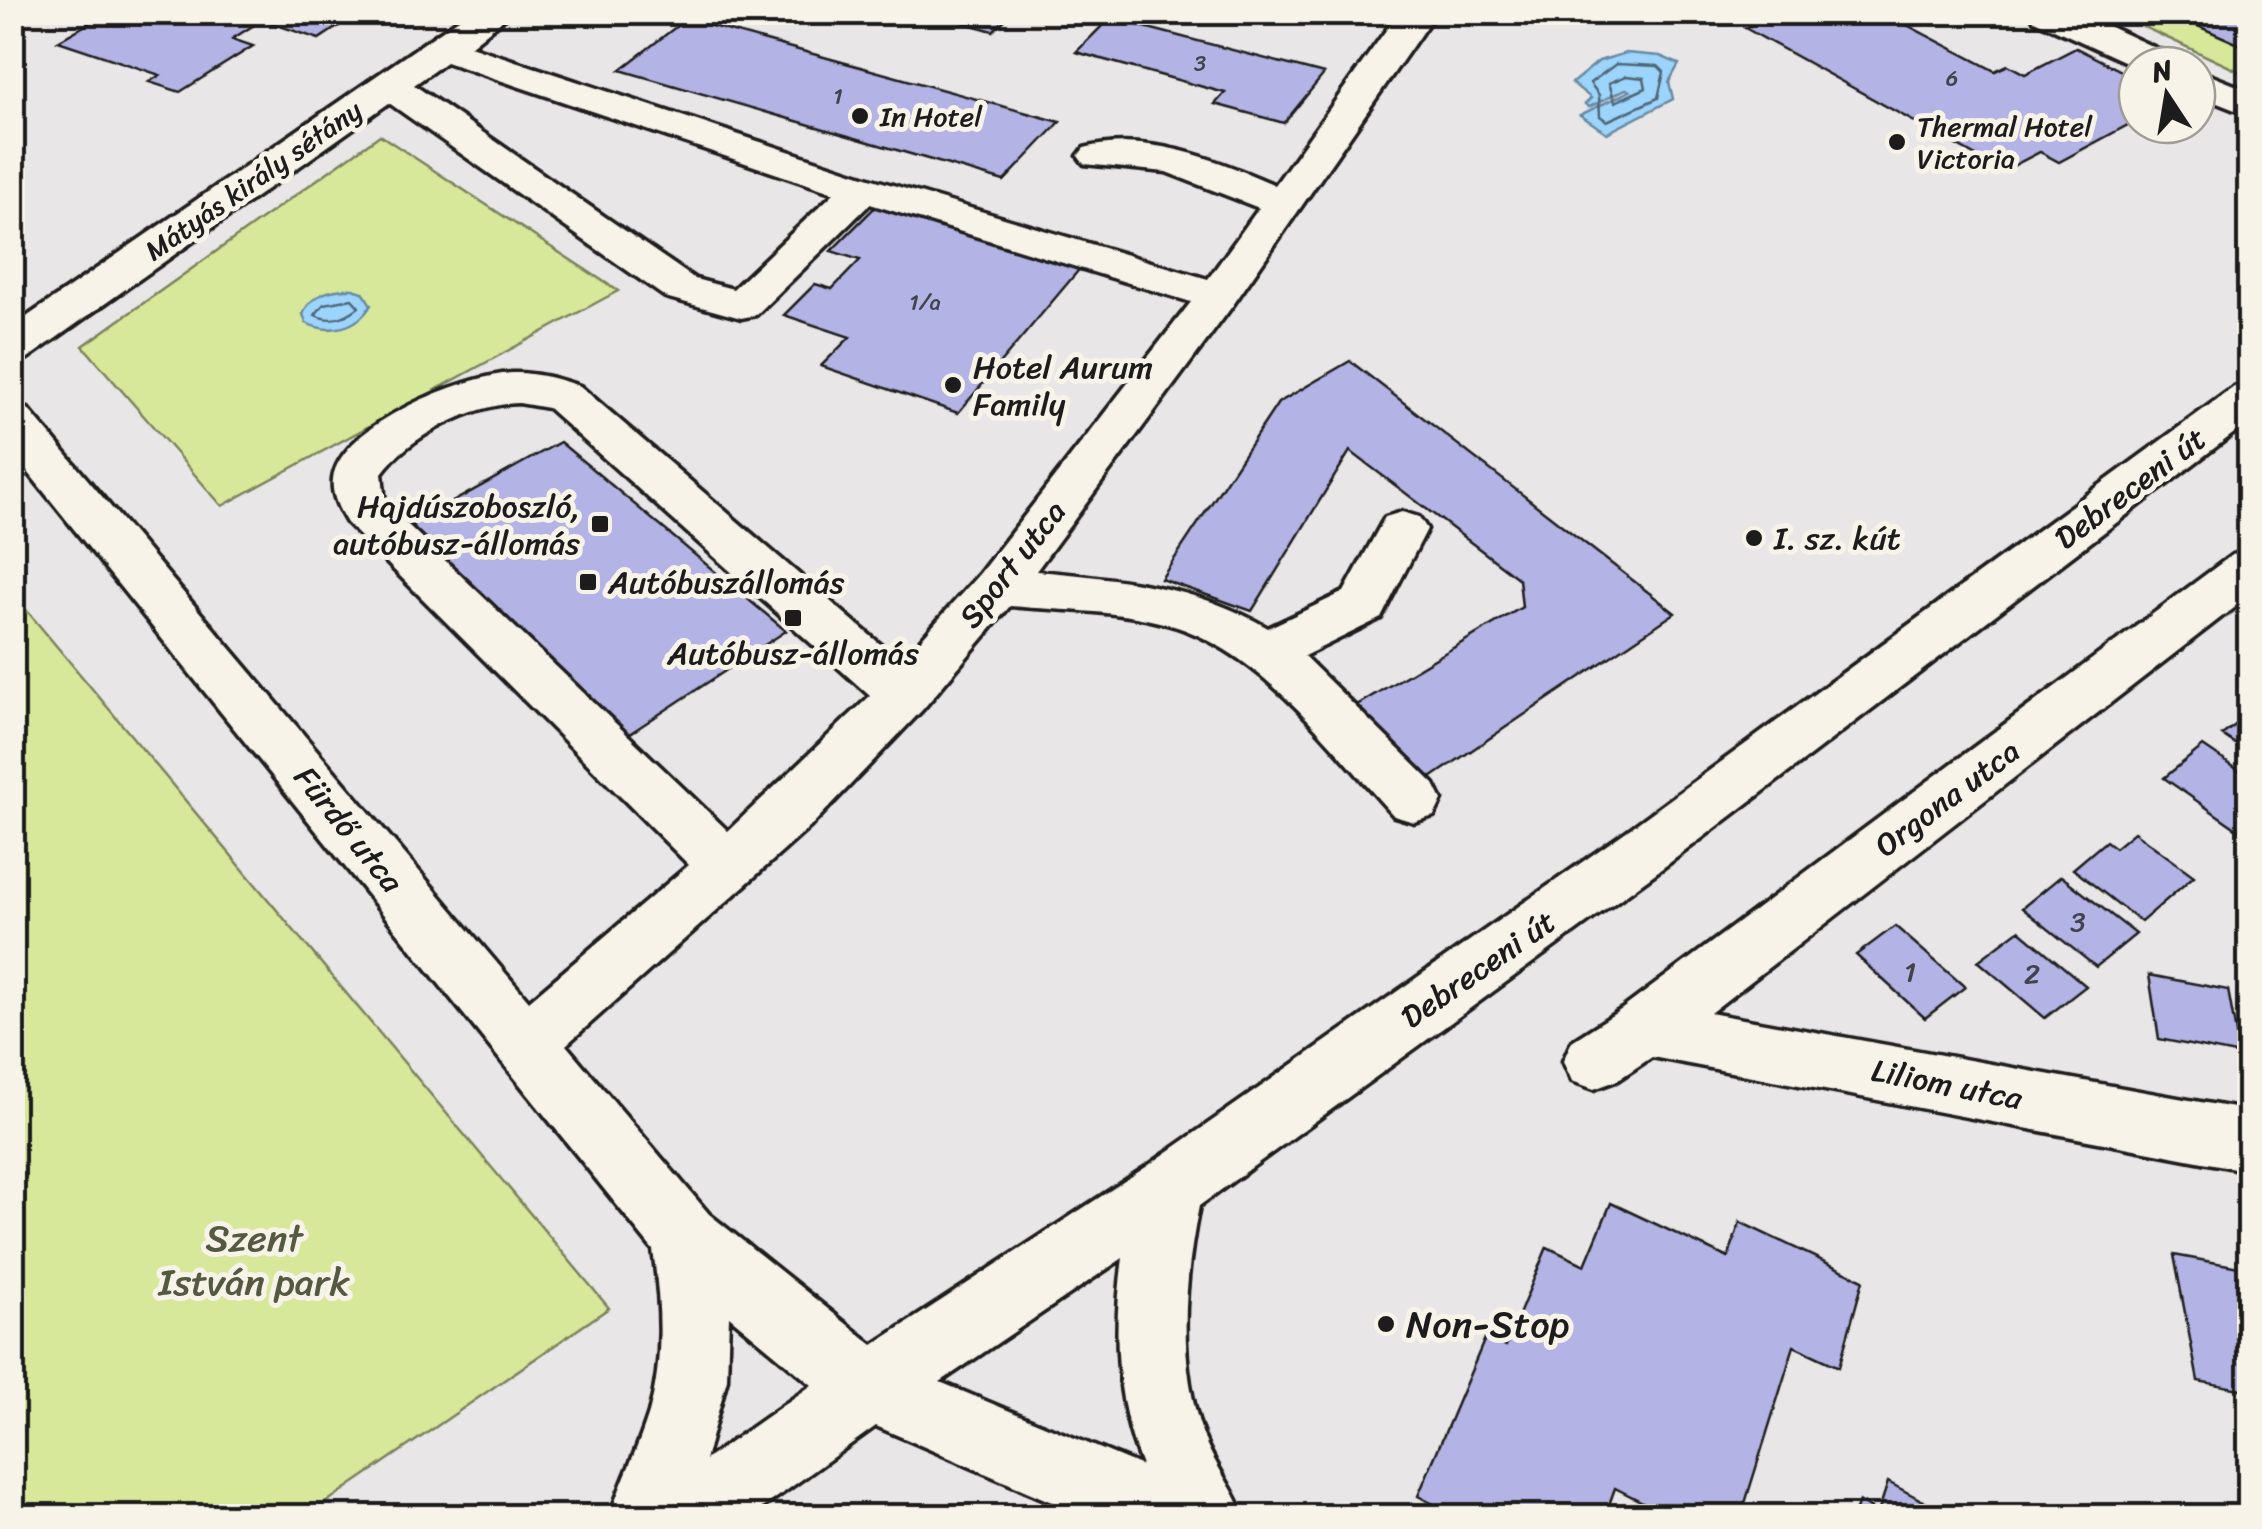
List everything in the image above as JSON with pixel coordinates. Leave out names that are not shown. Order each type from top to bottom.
[{"type":"street","name":"Mátyás király sétány","points":[[12,348],[494,12]]},
{"type":"street","name":"Sport utca","points":[[525,1043],[789,812],[904,694],[998,586],[1218,296],[1418,12]]},
{"type":"street","points":[[2069,17],[2123,45]]},
{"type":"street","points":[[442,49],[862,189],[1218,296]]},
{"type":"street","points":[[389,85],[680,288],[742,304],[862,189]]},
{"type":"street","points":[[2217,90],[2250,105]]},
{"type":"street","points":[[1098,156],[1151,157],[1243,185],[1283,204]]},
{"type":"street","points":[[726,865],[364,511],[356,492],[358,476],[375,450],[397,434],[483,393],[524,388],[564,397],[904,694]]},
{"type":"street","name":"Debreceni út","points":[[691,1516],[782,1447],[1169,1189],[1648,848],[2250,398]]},
{"type":"street","name":"Fürdő utca","points":[[12,420],[684,1237],[779,1318],[871,1388],[1048,1466],[1177,1516]]},
{"type":"street","points":[[1267,651],[1363,604],[1402,529]]},
{"type":"street","name":"Orgona utca","points":[[1619,1044],[2250,568]]},
{"type":"street","points":[[998,586],[1189,611],[1216,622],[1267,651],[1414,800]]},
{"type":"street","name":"Liliom utca","points":[[1619,1044],[2250,1141]]},
{"type":"street","points":[[1169,1189],[1157,1245],[1151,1354],[1158,1406],[1178,1465],[1208,1516]]},
{"type":"street","name":"Fürdő utca","points":[[646,1516],[688,1400],[696,1349],[693,1290],[684,1237]]},
{"type":"green space","points":[[2114,13],[2249,13],[2249,76],[2217,61],[2217,45],[2183,45]]},
{"type":"green space","points":[[380,135],[618,291],[222,506],[83,346]]},
{"type":"green space","name":"Szent István park","points":[[13,594],[609,1308],[306,1516],[13,1516]]},
{"type":"water","points":[[1626,53],[1660,56],[1679,64],[1669,82],[1673,99],[1607,133],[1580,115],[1630,91],[1626,89],[1589,107],[1585,104],[1591,98],[1572,83],[1599,61]]},
{"type":"water","points":[[330,291],[363,292],[371,305],[359,319],[334,329],[306,323],[303,314],[317,297]]},
{"type":"building","points":[[82,12],[360,12],[319,39],[262,20],[232,39],[253,46],[180,92],[149,82],[160,75],[58,41],[98,18]]},
{"type":"building","points":[[926,12],[1013,12],[993,31]]},
{"type":"building","points":[[1774,12],[1882,12],[1995,71],[2008,65],[2025,74],[2076,48],[2117,69],[2117,131],[2059,162],[2040,152],[2003,171],[1745,28],[1777,14]]},
{"type":"building","points":[[2166,12],[2250,12],[2250,49]]},
{"type":"building","points":[[1110,18],[1324,74],[1284,123],[1215,104],[1225,93],[1076,52]]},
{"type":"building","points":[[686,19],[1060,122],[1004,181],[620,70]]},
{"type":"building","points":[[879,203],[1083,265],[958,413],[821,366],[850,337],[784,315],[815,284],[832,289],[860,260],[831,251]]},
{"type":"building","points":[[1350,361],[1675,613],[1416,788],[1340,715],[1522,607],[1519,579],[1350,451],[1252,611],[1161,579],[1278,403]]},
{"type":"building","name":"Autóbuszállomás","points":[[560,442],[786,631],[617,742],[397,533]]},
{"type":"building","points":[[2250,714],[2250,754],[2222,735]]},
{"type":"building","points":[[2203,746],[2250,778],[2250,838],[2164,778]]},
{"type":"building","points":[[2134,832],[2194,876],[2141,922],[2073,869],[2106,841],[2115,848]]},
{"type":"building","points":[[2061,876],[2136,934],[2096,967],[2022,908]]},
{"type":"building","points":[[1895,926],[1965,987],[1925,1018],[1856,955]]},
{"type":"building","points":[[2019,930],[2086,986],[2045,1018],[1978,961]]},
{"type":"building","points":[[2149,975],[2228,990],[2240,1055],[2159,1039]]},
{"type":"building","points":[[1611,1203],[1728,1258],[1740,1222],[1863,1280],[1839,1367],[1794,1346],[1741,1516],[1670,1516],[1615,1488],[1605,1516],[1575,1516],[1565,1511],[1563,1516],[1456,1516],[1418,1496],[1486,1336],[1506,1346],[1547,1247],[1585,1265]]},
{"type":"building","points":[[2174,1255],[2250,1269],[2250,1391],[2198,1381]]},
{"type":"building","points":[[1888,1482],[1951,1516],[1854,1516],[1859,1501],[1878,1513]]},
{"type":"place","name":"In Hotel","points":[[860,116]]},
{"type":"place","name":"Thermal Hotel Victoria","points":[[1897,142]]},
{"type":"place","name":"Hotel Aurum Family","points":[[953,385]]},
{"type":"place","name":"Hajdúszoboszló, autóbusz-állomás","points":[[600,524]]},
{"type":"place","name":"I. sz. kút","points":[[1754,538]]},
{"type":"place","name":"Autóbuszállomás","points":[[588,582]]},
{"type":"place","name":"Autóbusz-állomás","points":[[793,618]]},
{"type":"place","name":"Non-Stop","points":[[1386,1324]]}]
